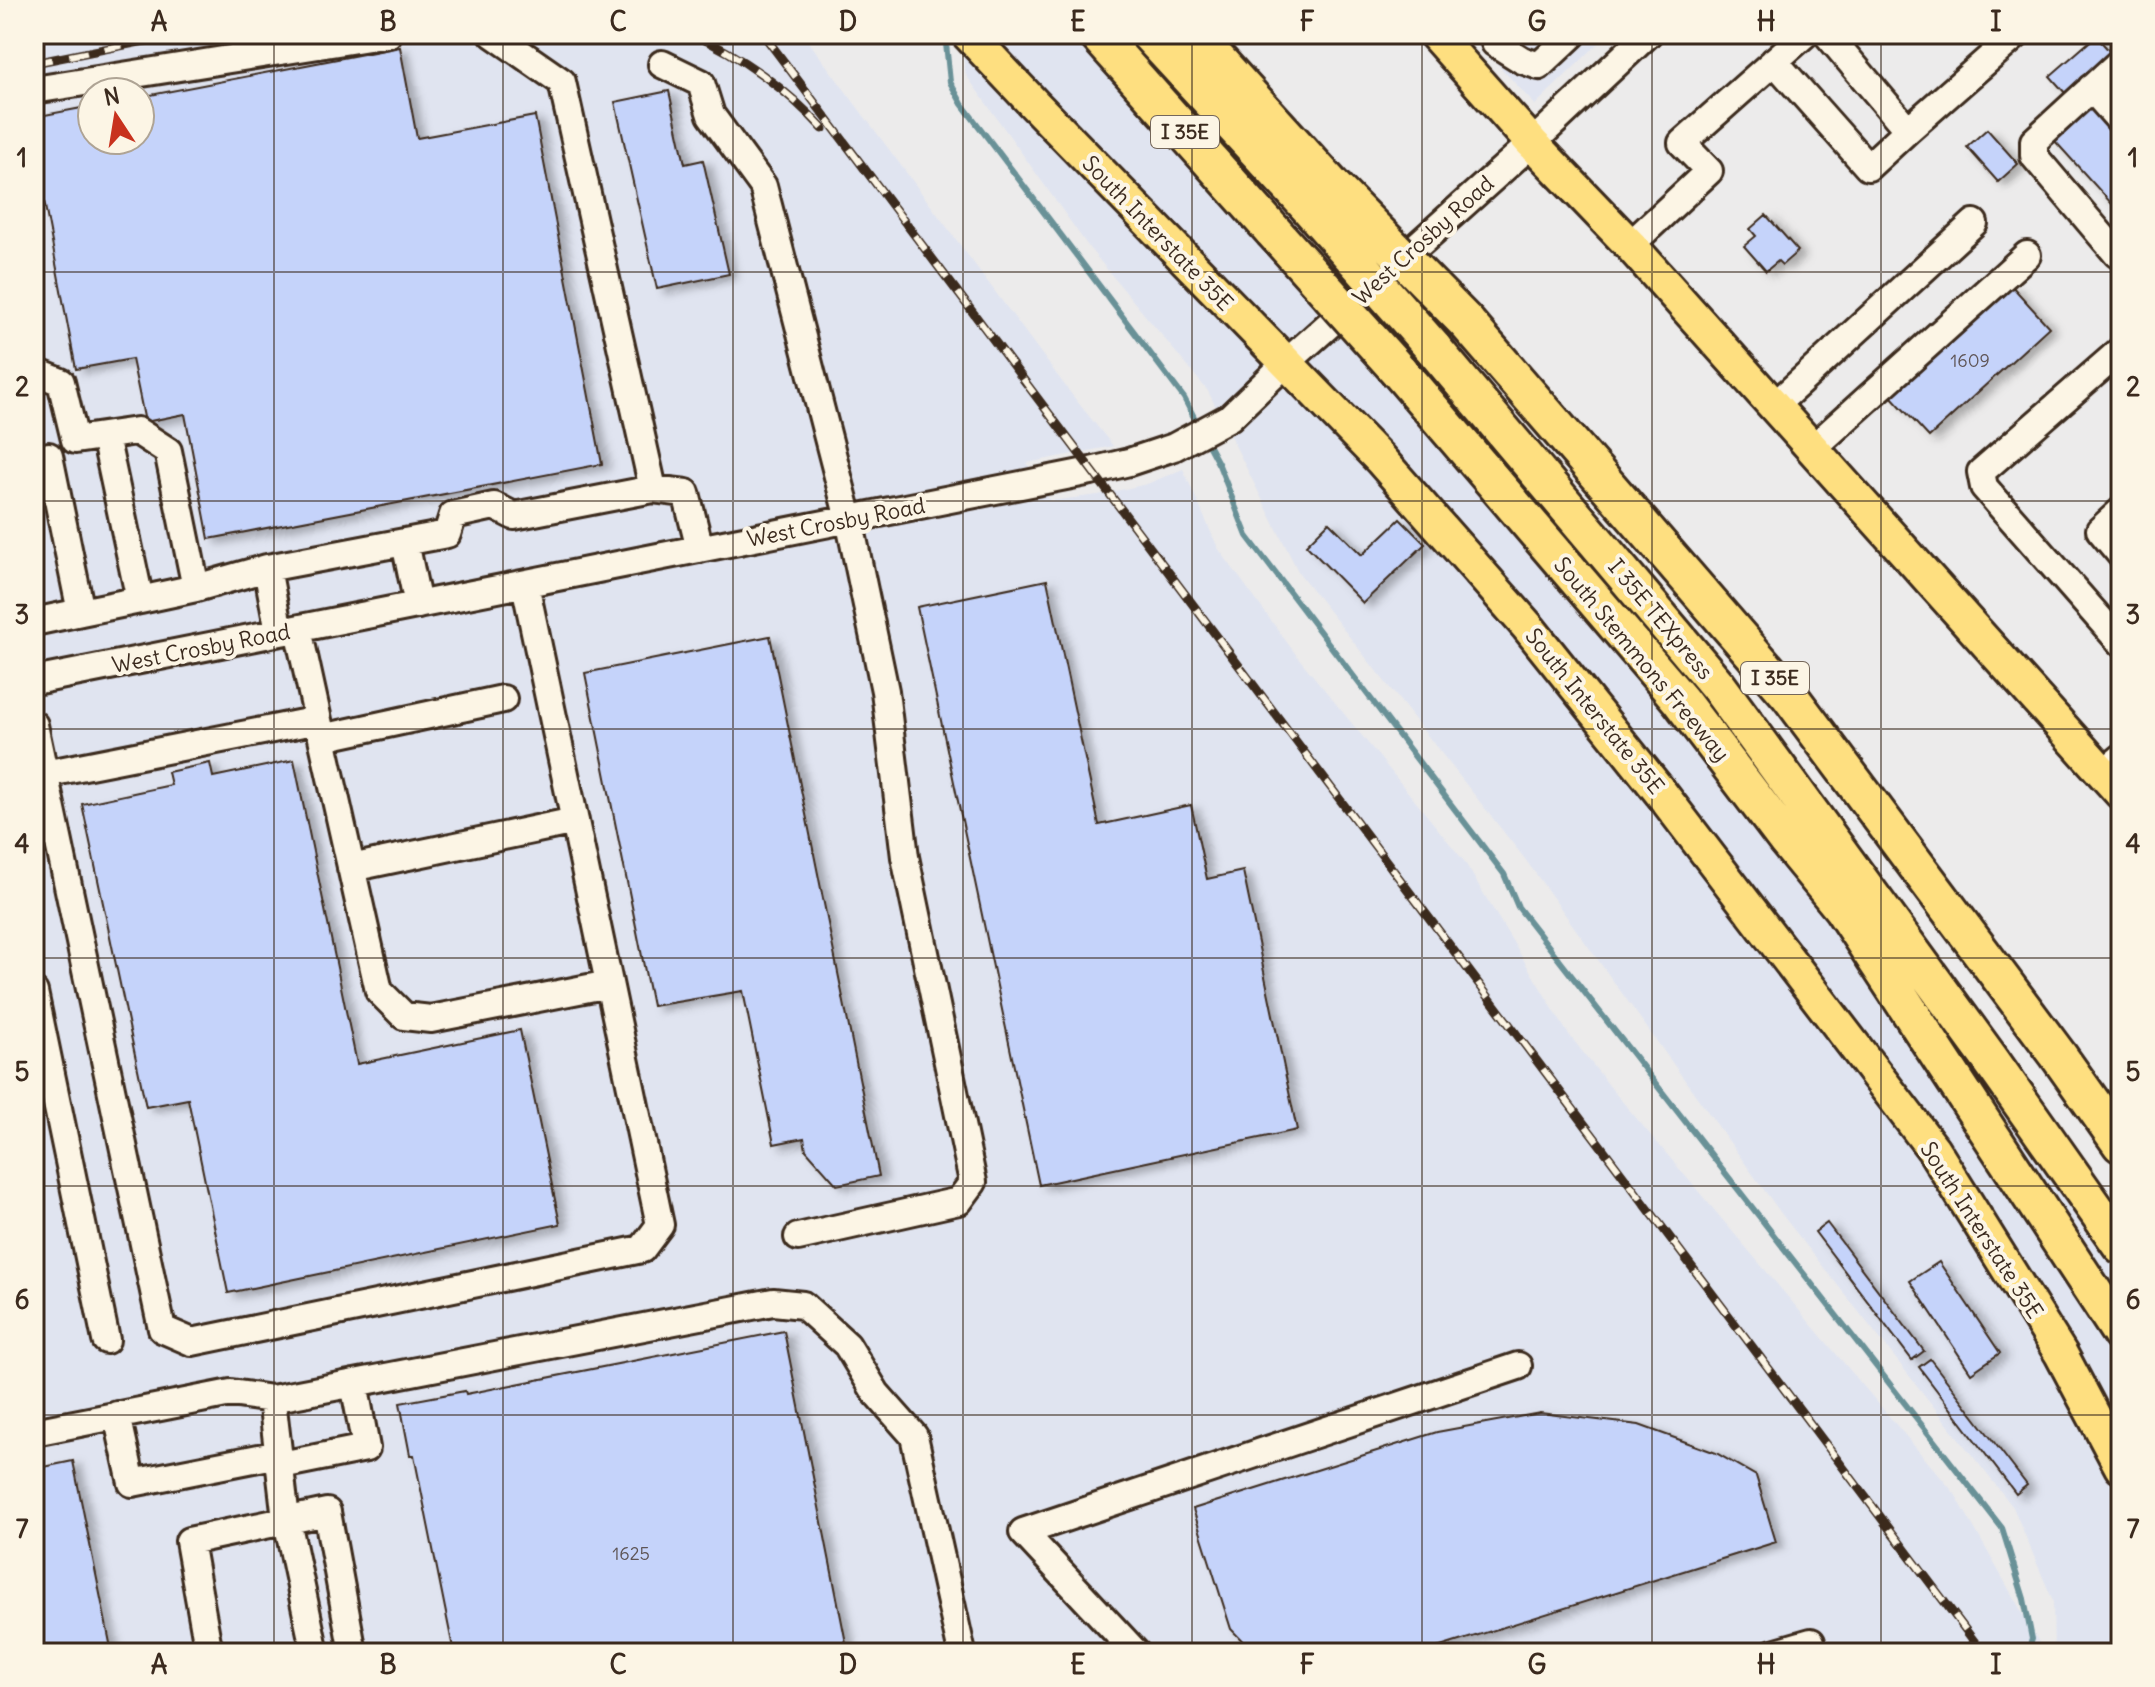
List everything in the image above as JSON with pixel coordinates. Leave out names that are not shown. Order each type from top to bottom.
[{"type":"highway","name":"South Stemmons Freeway","points":[[1097,34],[1398,370],[1680,700],[1842,908],[2121,1334]]},
{"type":"highway","name":"I 35E TEXpress","points":[[1149,34],[1321,197],[1433,348],[1718,686],[1990,1059],[2121,1245]]},
{"type":"highway","name":"I 35E","points":[[1194,34],[1321,197],[1466,322],[1789,695],[2121,1144]]},
{"type":"main road","name":"South Interstate 35E","points":[[968,34],[1380,459],[1528,627],[1661,793],[1933,1149],[2061,1354],[2121,1467]]},
{"type":"main road","points":[[1435,34],[2115,775]]},
{"type":"street","points":[[34,90],[388,34]]},
{"type":"street","points":[[493,34],[562,82],[653,489]]},
{"type":"street","points":[[1464,67],[1498,39],[1522,60],[1539,66],[1573,34]]},
{"type":"street","name":"West Crosby Road","points":[[34,681],[1091,471],[1174,447],[1230,417],[1648,34]]},
{"type":"street","points":[[1630,245],[1709,171],[1682,143],[1805,34]]},
{"type":"street","points":[[1827,34],[1908,130]]},
{"type":"street","points":[[1774,61],[1868,167],[2017,34]]},
{"type":"street","points":[[2121,61],[2034,141],[2034,156],[2117,254],[2121,250]]},
{"type":"street","points":[[662,64],[701,83],[711,115],[763,186],[849,519],[885,691],[905,857],[973,1182],[959,1201],[798,1237]]},
{"type":"street","points":[[2091,88],[2121,122]]},
{"type":"street","points":[[1774,406],[1974,223]]},
{"type":"street","points":[[1813,448],[2027,255]]},
{"type":"street","points":[[2121,350],[1981,472],[1984,487],[2121,643]]},
{"type":"street","points":[[34,371],[61,382],[75,440]]},
{"type":"street","points":[[81,612],[42,459],[75,440],[137,431],[168,451],[196,588]]},
{"type":"street","points":[[105,436],[140,600]]},
{"type":"street","points":[[34,622],[196,588],[267,568],[447,534],[453,515],[494,506],[514,516],[653,489],[686,493],[700,549]]},
{"type":"street","points":[[2121,511],[2100,530],[2121,555]]},
{"type":"street","points":[[405,542],[418,605]]},
{"type":"street","points":[[267,568],[320,729],[379,991],[404,1016],[431,1019],[609,984]]},
{"type":"street","points":[[34,725],[162,1329],[192,1342],[642,1249],[660,1225],[525,584]]},
{"type":"street","points":[[44,774],[503,699]]},
{"type":"street","points":[[351,868],[575,821]]},
{"type":"street","points":[[34,992],[106,1340]]},
{"type":"street","points":[[34,1432],[231,1393],[272,1399],[773,1302],[803,1305],[847,1345],[876,1393],[914,1436],[962,1653]]},
{"type":"street","points":[[1136,1653],[1023,1532],[1518,1366]]},
{"type":"street","points":[[117,1415],[132,1483],[366,1448],[354,1383]]},
{"type":"street","points":[[272,1399],[287,1520],[315,1653]]},
{"type":"street","points":[[209,1653],[189,1541],[327,1512],[353,1653]]},
{"type":"street","points":[[1773,1653],[1811,1642]]},
{"type":"shaded area","points":[[34,34],[803,34],[1113,446],[1027,463],[1050,501],[1147,484],[1183,469],[1218,548],[1297,656],[1464,861],[1567,1032],[1615,1093],[1955,1494],[2045,1653],[34,1653]]},
{"type":"shaded area","points":[[959,34],[1107,34],[1800,804],[2121,1219],[2121,1653],[2054,1653],[2053,1601],[2013,1507],[1783,1216],[1525,859],[1299,573],[1208,391],[1090,249],[966,75]]},
{"type":"shaded area","points":[[1470,34],[1608,34],[1535,105]]},
{"type":"building","points":[[2096,36],[2112,54],[2066,94],[2050,76]]},
{"type":"building","points":[[400,47],[417,138],[535,116],[602,464],[209,539],[185,414],[145,422],[132,359],[76,369],[34,148],[34,117],[76,109],[76,156],[156,156],[156,94]]},
{"type":"building","points":[[2121,78],[2121,103],[2108,89]]},
{"type":"building","points":[[669,91],[685,164],[703,160],[729,274],[657,289],[615,102]]},
{"type":"building","points":[[2091,107],[2121,140],[2121,214],[2054,140]]},
{"type":"building","points":[[1987,129],[2018,164],[1998,182],[1967,147]]},
{"type":"building","points":[[1766,215],[1798,251],[1782,265],[1778,261],[1766,271],[1744,246],[1756,236],[1750,229]]},
{"type":"building","points":[[2011,285],[2049,327],[1929,437],[1890,395]]},
{"type":"building","points":[[1400,519],[1425,544],[1363,603],[1306,545],[1329,522],[1362,555]]},
{"type":"building","points":[[1047,580],[1099,825],[1191,805],[1207,879],[1243,871],[1297,1130],[1039,1185],[917,607]]},
{"type":"building","points":[[770,636],[879,1176],[837,1185],[806,1150],[804,1138],[774,1144],[743,991],[652,1006],[585,673]]},
{"type":"building","points":[[294,760],[357,1064],[520,1030],[560,1224],[228,1293],[188,1099],[146,1107],[82,804],[171,785],[168,772],[210,763],[213,777]]},
{"type":"building","points":[[1827,1223],[1924,1351],[1912,1360],[1815,1232]]},
{"type":"building","points":[[1939,1262],[2000,1353],[1971,1373],[1910,1281]]},
{"type":"building","points":[[784,1331],[848,1653],[454,1653],[414,1455],[410,1455],[400,1403],[465,1391],[466,1394]]},
{"type":"building","points":[[1930,1359],[2027,1485],[2016,1494],[1919,1367]]},
{"type":"building","points":[[1540,1413],[1639,1425],[1716,1453],[1756,1476],[1776,1542],[1421,1653],[1254,1653],[1231,1629],[1193,1509],[1437,1432]]},
{"type":"building","points":[[73,1461],[112,1653],[34,1653],[34,1469]]},
{"type":"waterway","points":[[945,34],[950,82],[962,104],[1184,398],[1198,425]]},
{"type":"waterway","points":[[1205,439],[1219,465],[1247,536],[1504,874],[1518,907],[2002,1528],[2024,1599],[2032,1639],[2028,1653]]},
{"type":"railway","points":[[34,63],[180,34]]},
{"type":"railway","points":[[692,34],[728,52],[762,75],[795,101],[823,129]]},
{"type":"railway","points":[[763,34],[1983,1653]]}]
